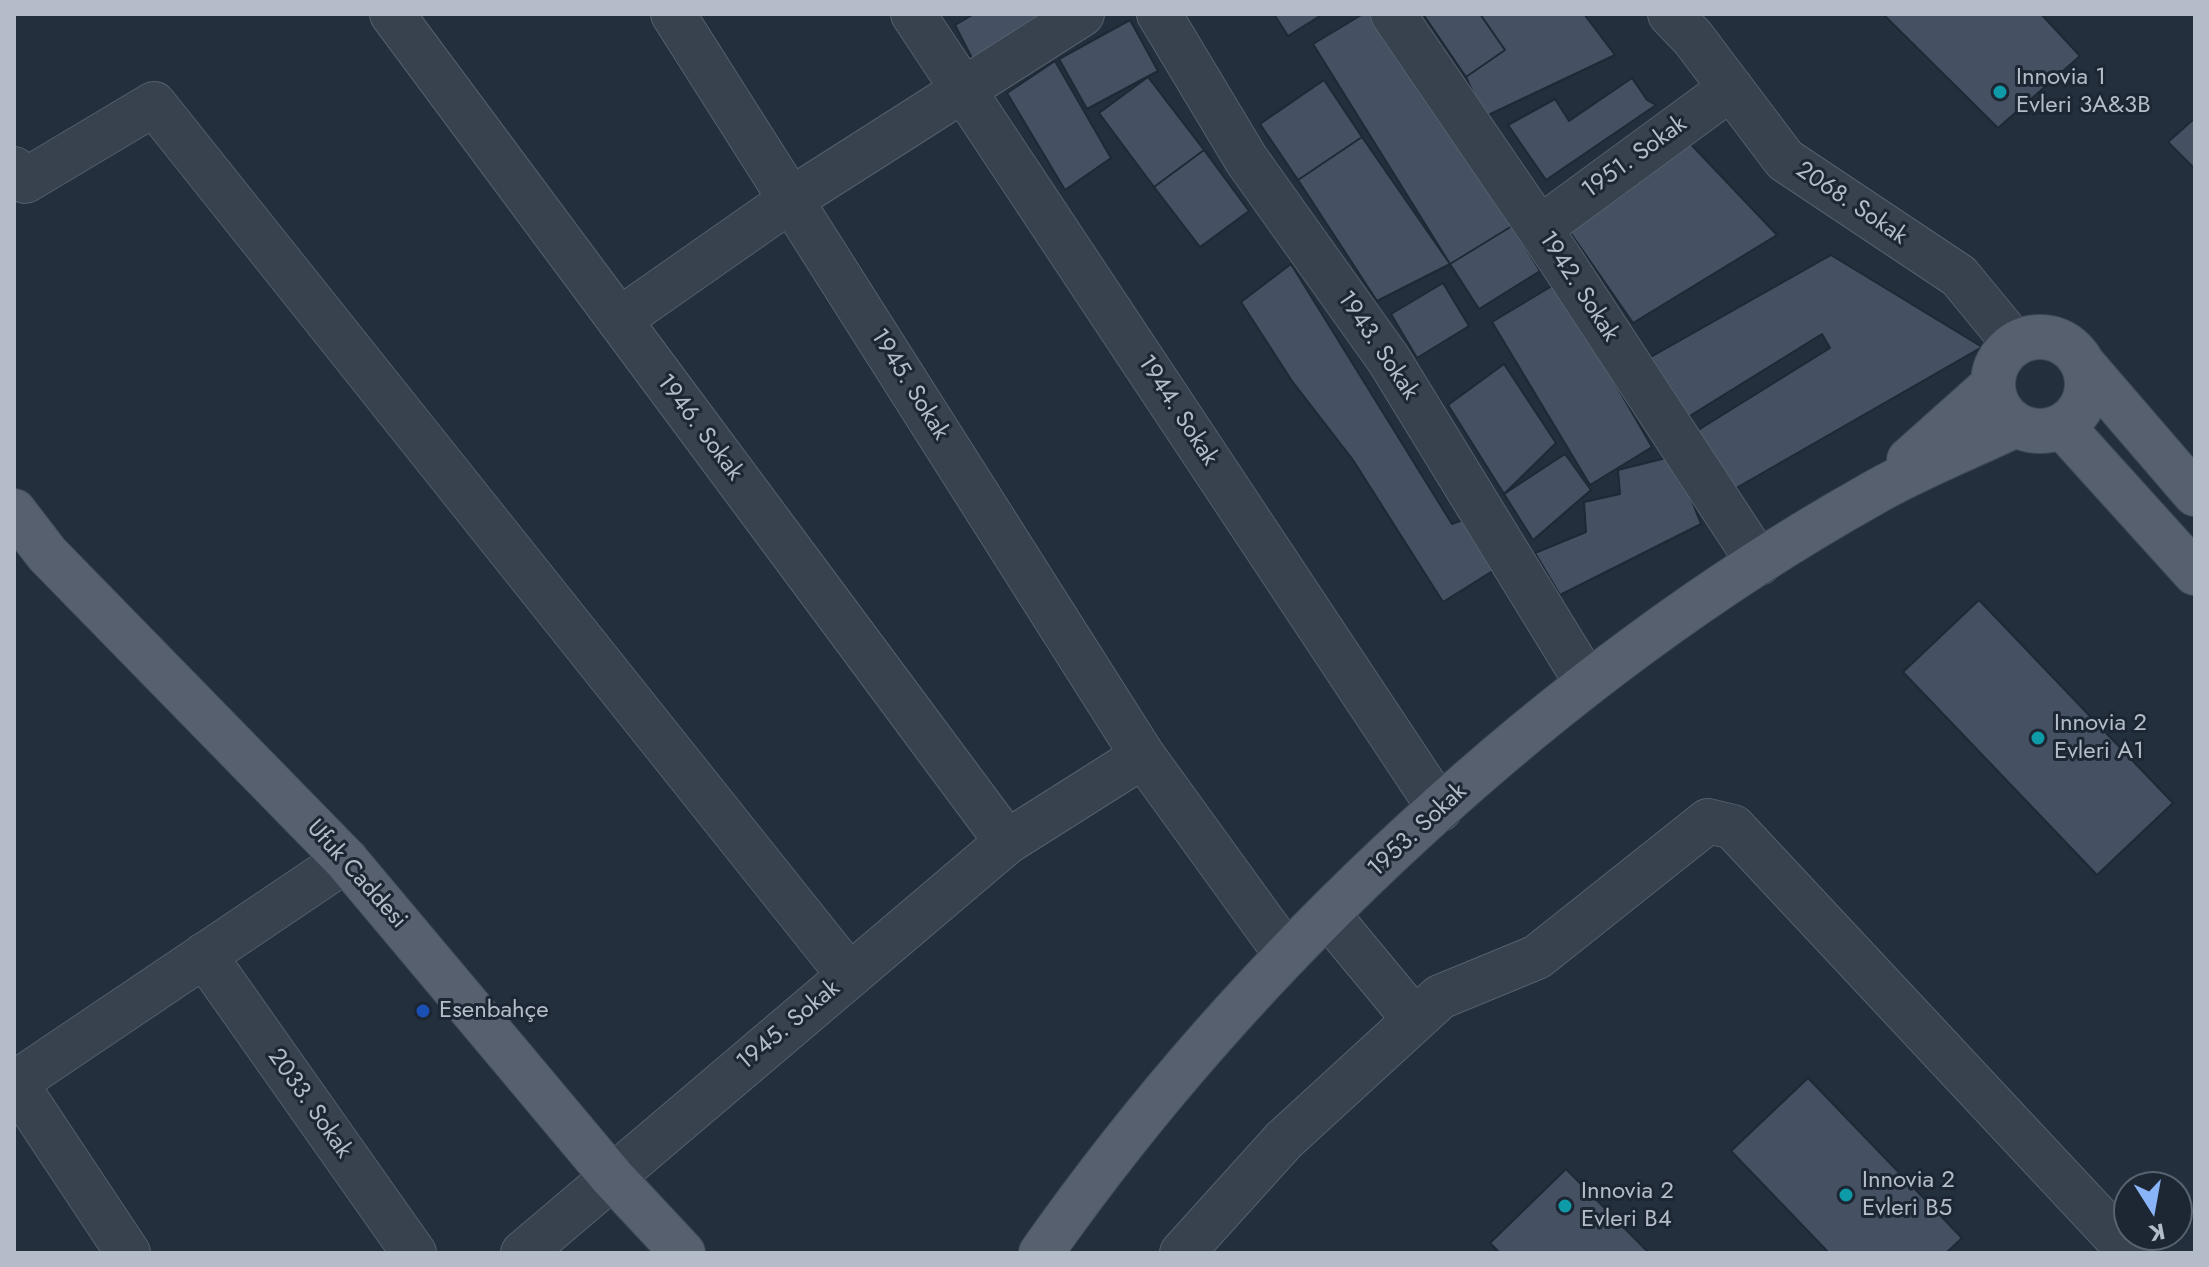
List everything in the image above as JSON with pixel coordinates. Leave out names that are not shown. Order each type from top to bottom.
[{"type":"main road","points":[[2016,425],[1996,401],[1993,385],[1996,369],[2015,344],[2030,338],[2061,342],[2195,494]]},
{"type":"main road","points":[[1871,494],[2016,425],[2047,430],[2062,426],[2073,417],[2087,392],[2083,364]]},
{"type":"main road","points":[[1871,494],[1993,385]]},
{"type":"main road","points":[[2062,426],[2195,573]]},
{"type":"main road","name":"1953. Sokak","points":[[1041,1253],[1104,1163],[1287,955],[1440,809],[1587,683],[1759,563],[1871,494]]},
{"type":"main road","name":"Ufuk Caddesi","points":[[14,511],[47,554],[346,860],[612,1177],[683,1253]]},
{"type":"street","name":"1946. Sokak","points":[[392,14],[1007,842]]},
{"type":"street","name":"1945. Sokak","points":[[673,14],[1143,756],[1287,955]]},
{"type":"street","name":"1944. Sokak","points":[[913,14],[1440,809]]},
{"type":"street","points":[[619,320],[792,199],[1082,14]]},
{"type":"street","name":"1943. Sokak","points":[[1159,14],[1246,159],[1389,360],[1587,683]]},
{"type":"street","name":"1942. Sokak","points":[[1393,14],[1540,228],[1759,563]]},
{"type":"street","name":"2068. Sokak","points":[[1670,14],[1785,160],[1959,276],[2015,344]]},
{"type":"street","name":"1951. Sokak","points":[[1540,228],[1731,88]]},
{"type":"street","points":[[14,169],[25,181],[154,104],[849,975]]},
{"type":"street","name":"1945. Sokak","points":[[523,1253],[1007,842],[1143,756]]},
{"type":"street","points":[[1182,1253],[1284,1140],[1440,997],[1537,957],[1708,821],[1733,827],[2131,1253]]},
{"type":"street","points":[[128,1253],[14,1082],[346,860]]},
{"type":"street","points":[[1328,915],[1415,1020]]},
{"type":"street","name":"2033. Sokak","points":[[204,955],[414,1253]]},
{"type":"building","points":[[974,14],[1041,14],[973,60],[955,25]]},
{"type":"building","points":[[1274,14],[1323,14],[1288,36]]},
{"type":"building","points":[[1363,14],[1380,14],[1512,226],[1450,264],[1313,44]]},
{"type":"building","points":[[1423,14],[1480,14],[1505,50],[1466,77]]},
{"type":"building","points":[[1480,14],[1584,14],[1615,55],[1484,117],[1466,77],[1505,50]]},
{"type":"building","name":"Innovia 1 Evleri 3A&3B","points":[[1883,14],[2041,14],[2080,56],[1998,128]]},
{"type":"building","points":[[1130,20],[1158,71],[1087,109],[1059,59]]},
{"type":"building","points":[[1055,61],[1111,158],[1065,190],[1007,93]]},
{"type":"building","points":[[1148,77],[1204,150],[1154,187],[1099,113]]},
{"type":"building","points":[[1632,78],[1647,100],[1656,105],[1546,180],[1508,125],[1555,99],[1569,121]]},
{"type":"building","points":[[1324,80],[1362,137],[1298,180],[1260,124]]},
{"type":"building","points":[[2195,118],[2195,169],[2168,142]]},
{"type":"building","points":[[1683,136],[1777,235],[1633,323],[1563,222]]},
{"type":"building","points":[[1362,137],[1450,264],[1377,301],[1298,180]]},
{"type":"building","points":[[1204,150],[1249,211],[1200,247],[1154,187]]},
{"type":"building","points":[[1512,226],[1540,271],[1479,309],[1450,264]]},
{"type":"building","points":[[1831,255],[1982,347],[1731,491],[1695,432],[1830,348],[1822,334],[1688,417],[1649,358]]},
{"type":"building","points":[[1291,264],[1452,524],[1465,519],[1499,567],[1443,602],[1353,460],[1292,381],[1241,302]]},
{"type":"building","points":[[1443,283],[1469,326],[1417,358],[1391,314]]},
{"type":"building","points":[[1557,283],[1652,447],[1590,485],[1492,322]]},
{"type":"building","points":[[1504,364],[1556,443],[1504,494],[1448,405]]},
{"type":"building","points":[[1565,454],[1591,490],[1533,540],[1504,494]]},
{"type":"building","points":[[1674,456],[1701,524],[1560,595],[1535,553],[1586,532],[1584,502],[1620,494],[1618,470]]},
{"type":"building","name":"Innovia 2 Evleri A1","points":[[1979,600],[2173,803],[2097,875],[1903,672]]},
{"type":"building","name":"Innovia 2 Evleri B5","points":[[1808,1078],[1962,1238],[1946,1253],[1829,1253],[1731,1151]]},
{"type":"building","name":"Innovia 2 Evleri B4","points":[[1566,1169],[1649,1253],[1500,1253],[1490,1243]]},
{"type":"place","name":"Innovia 1 Evleri 3A&3B","points":[[2000,92]]},
{"type":"place","name":"Innovia 2 Evleri A1","points":[[2038,738]]},
{"type":"place","name":"Esenbahçe","points":[[423,1011]]},
{"type":"place","name":"Innovia 2 Evleri B5","points":[[1846,1195]]},
{"type":"place","name":"Innovia 2 Evleri B4","points":[[1565,1206]]}]
